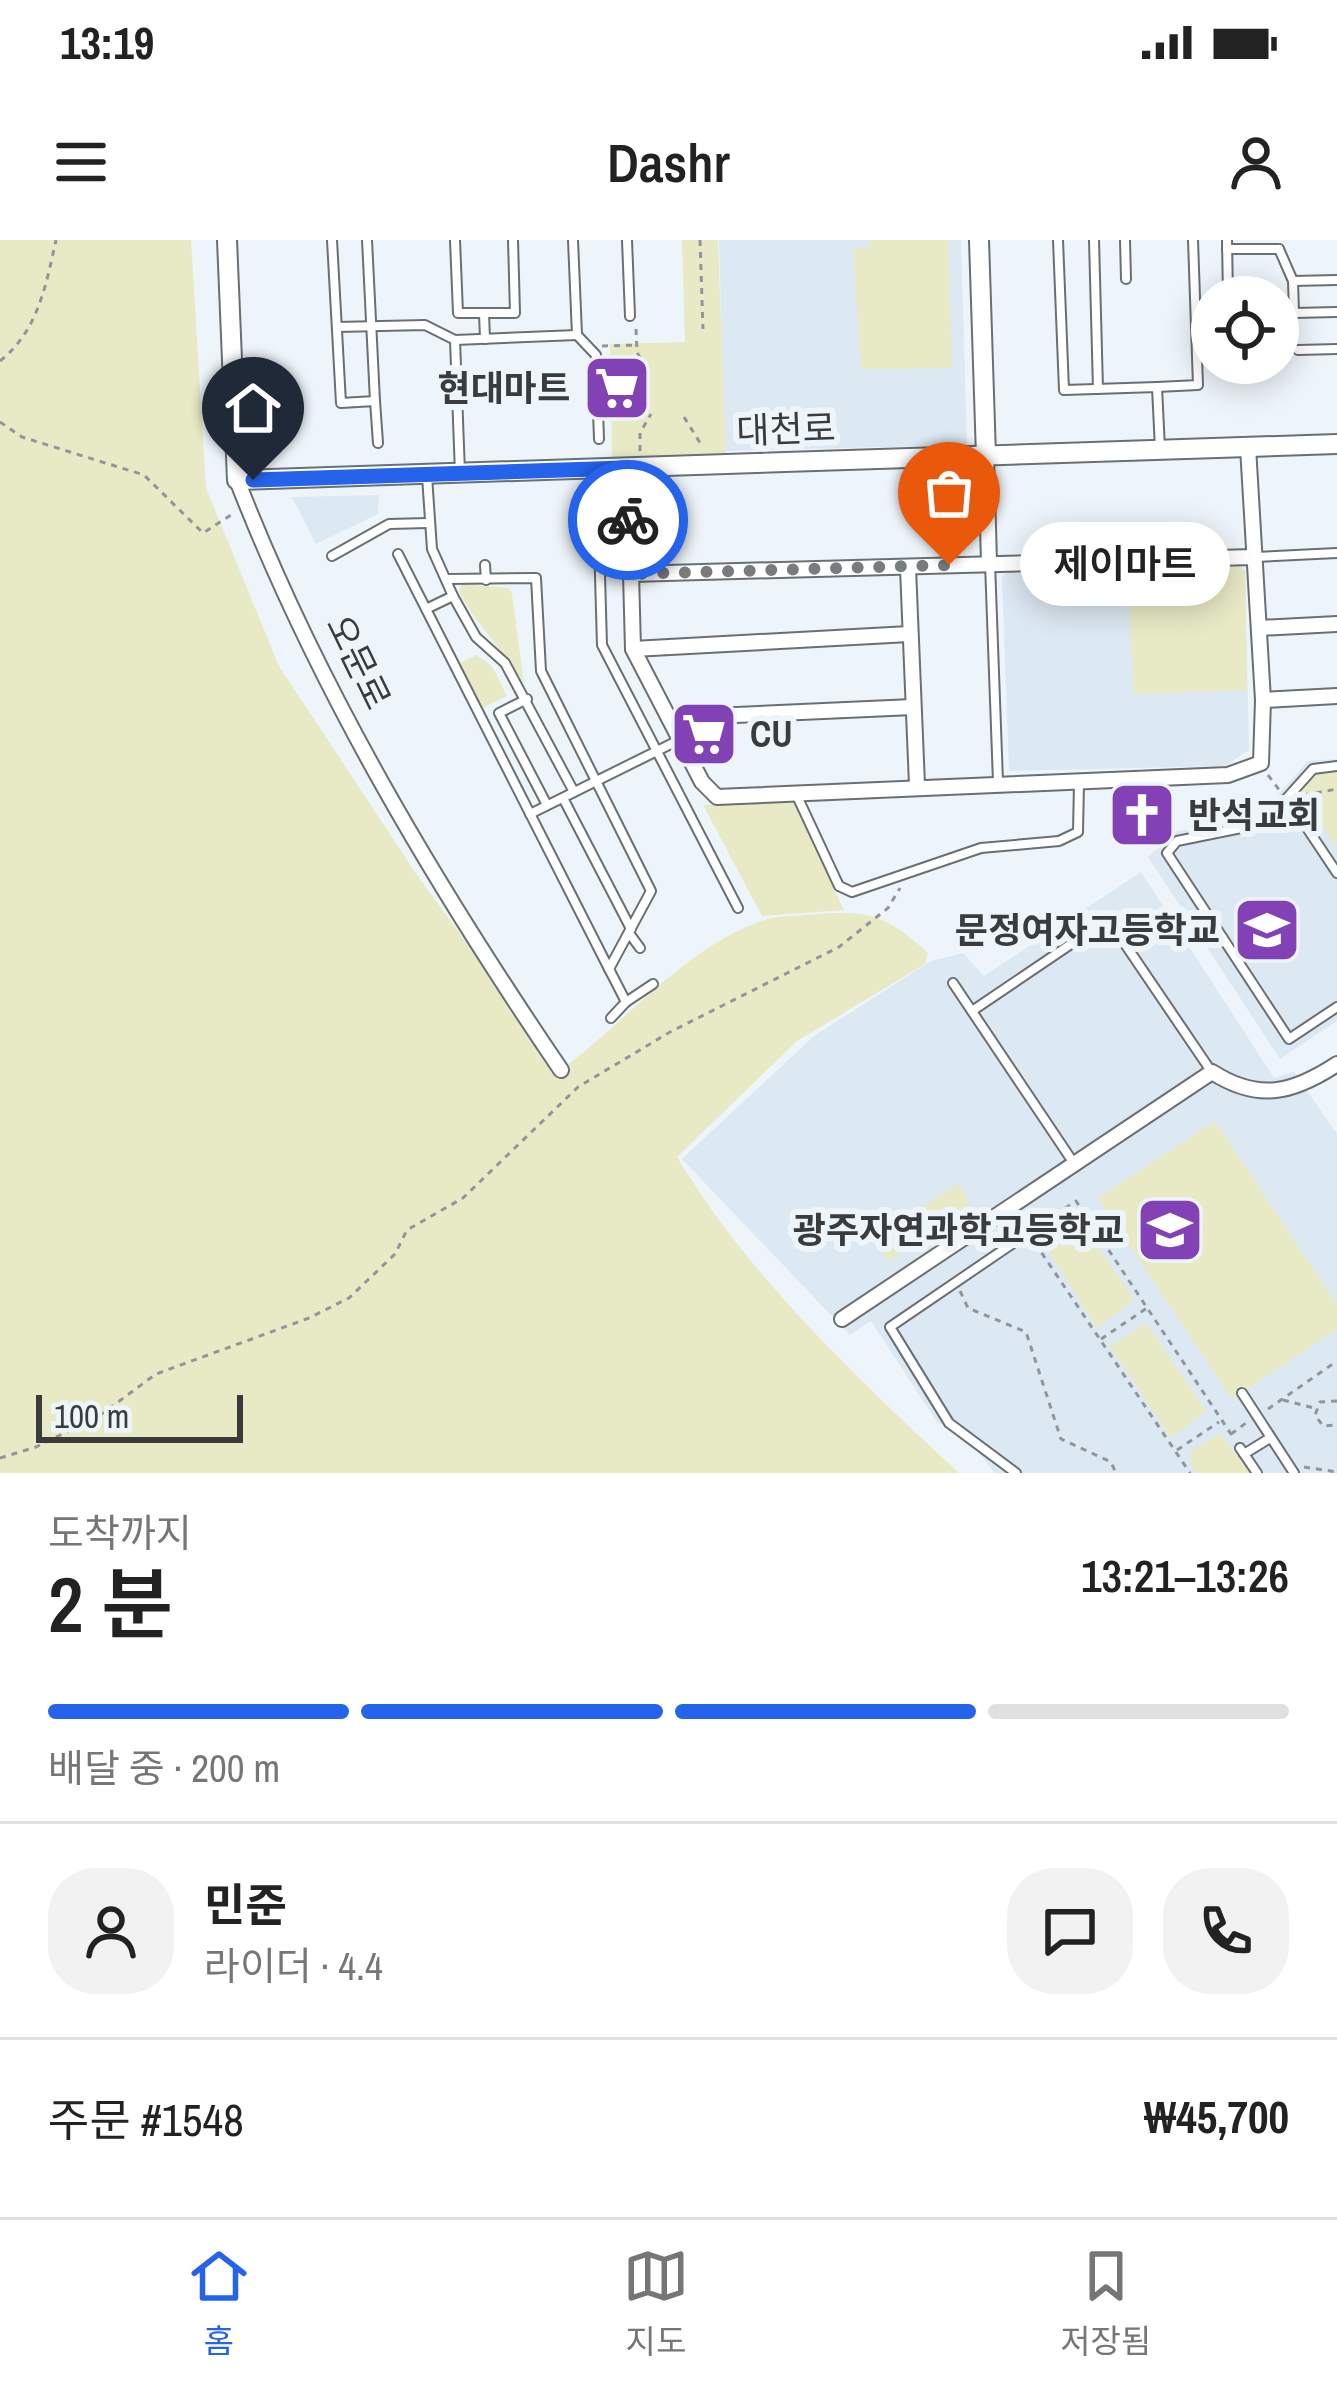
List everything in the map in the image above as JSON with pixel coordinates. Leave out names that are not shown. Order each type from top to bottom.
[{"type":"street","name":"오문로","points":[[227,240],[237,480],[247,506],[361,741],[454,909],[561,1070]]},
{"type":"street","points":[[979,240],[989,562]]},
{"type":"street","name":"대천로","points":[[237,480],[1337,444]]},
{"type":"street","points":[[1248,447],[1263,700],[1261,763],[1228,775],[718,797],[702,782],[633,649],[631,574],[1253,557]]},
{"type":"street","points":[[908,568],[916,785]]},
{"type":"street","points":[[1258,628],[1337,624]]},
{"type":"street","points":[[633,649],[909,634]]},
{"type":"street","points":[[1263,700],[1337,696]]},
{"type":"street","points":[[669,718],[913,707]]},
{"type":"street","points":[[842,1319],[1211,1072],[1259,1092],[1279,1093],[1337,1064]]},
{"type":"lane","points":[[332,240],[340,403],[375,401]]},
{"type":"lane","points":[[367,240],[378,443]]},
{"type":"lane","points":[[455,240],[458,314],[514,313],[513,240]]},
{"type":"lane","points":[[572,240],[578,335],[596,355],[599,439]]},
{"type":"lane","points":[[627,240],[631,316]]},
{"type":"lane","points":[[1058,240],[1064,390],[1198,385],[1193,240]]},
{"type":"lane","points":[[1094,240],[1098,388]]},
{"type":"lane","points":[[1125,240],[1126,279]]},
{"type":"lane","points":[[1228,276],[1227,244],[1282,244],[1292,276]]},
{"type":"lane","points":[[1299,281],[1337,280]]},
{"type":"lane","points":[[1299,313],[1337,312]]},
{"type":"lane","points":[[484,313],[485,339]]},
{"type":"lane","points":[[337,327],[425,325],[455,340],[578,335]]},
{"type":"lane","points":[[455,340],[460,473]]},
{"type":"lane","points":[[1299,350],[1337,349]]},
{"type":"lane","points":[[1157,387],[1160,450]]},
{"type":"lane","points":[[631,574],[633,467]]},
{"type":"lane","points":[[427,474],[432,549],[453,596],[476,637],[505,663],[574,792]]},
{"type":"lane","points":[[598,505],[602,645],[738,908]]},
{"type":"lane","points":[[332,556],[389,524],[428,523]]},
{"type":"lane","points":[[1253,557],[1337,553]]},
{"type":"lane","points":[[398,554],[626,1002]]},
{"type":"lane","points":[[989,562],[998,782]]},
{"type":"lane","points":[[485,565],[486,580]]},
{"type":"lane","points":[[449,580],[536,578],[541,671],[651,891],[609,969]]},
{"type":"lane","points":[[426,609],[453,596]]},
{"type":"lane","points":[[526,699],[500,713],[547,806]]},
{"type":"lane","points":[[530,814],[680,739]]},
{"type":"lane","points":[[1337,766],[1313,769],[1261,824],[1178,841],[1167,853],[1289,1039],[1337,1007]]},
{"type":"lane","points":[[796,794],[839,886],[853,892],[981,848],[1059,841],[1078,832],[1079,780]]},
{"type":"lane","points":[[563,798],[640,948]]},
{"type":"lane","points":[[1287,798],[1334,861],[1337,873]]},
{"type":"lane","points":[[972,1011],[1108,919],[1211,1072]]},
{"type":"lane","points":[[953,983],[1074,1163]]},
{"type":"lane","points":[[611,1018],[652,984]]},
{"type":"lane","points":[[1016,1473],[949,1423],[890,1333],[893,1322],[1028,1233]]},
{"type":"lane","points":[[1242,1393],[1294,1473]]},
{"type":"lane","points":[[1257,1473],[1242,1451],[1270,1438]]},
{"type":"path","points":[[0,361],[24,337],[44,298],[56,240]]},
{"type":"path","points":[[700,240],[703,329]]},
{"type":"path","points":[[636,329],[646,370]]},
{"type":"path","points":[[587,346],[637,345]]},
{"type":"path","points":[[633,467],[640,433],[651,414]]},
{"type":"path","points":[[684,417],[704,449],[705,465]]},
{"type":"path","points":[[0,422],[22,437],[144,475],[202,532],[247,506]]},
{"type":"path","points":[[1261,763],[1287,798],[1337,789]]},
{"type":"path","points":[[0,1458],[99,1416],[156,1374],[309,1318],[349,1298],[378,1274],[406,1231],[463,1198],[578,1087],[670,1032],[838,947],[888,908],[912,869]]},
{"type":"path","points":[[1190,1473],[1028,1233],[1076,1201],[1242,1451]]},
{"type":"path","points":[[958,1279],[968,1307],[1026,1333],[1061,1438],[1111,1462],[1116,1473]]},
{"type":"path","points":[[1100,1340],[1147,1308]]},
{"type":"path","points":[[1231,1434],[1337,1360]]},
{"type":"path","points":[[1281,1399],[1316,1409]]},
{"type":"path","points":[[1316,1409],[1324,1400],[1337,1401]]},
{"type":"path","points":[[1316,1409],[1319,1423],[1337,1425]]},
{"type":"path","points":[[1175,1451],[1222,1420]]},
{"type":"path","points":[[1304,1467],[1337,1472]]},
{"type":"shaded area","points":[[719,240],[961,240],[967,445],[725,451]]},
{"type":"shaded area","points":[[379,495],[378,514],[316,544],[292,497]]},
{"type":"shaded area","points":[[1237,564],[1245,571],[1249,750],[1225,766],[1009,771],[1002,578],[1010,567]]},
{"type":"shaded area","name":"문정여자고등학교","points":[[1337,759],[1337,1021],[1280,1059],[1148,857],[1177,831],[1253,823],[1308,761]]},
{"type":"shaded area","points":[[1141,872],[1274,1078],[1294,1072],[1337,1134],[1337,1473],[994,1473],[972,1442],[937,1422],[871,1321],[850,1335],[682,1159],[814,1036],[931,961],[963,953],[984,976]]},
{"type":"green space","points":[[0,240],[191,240],[206,488],[279,666],[419,878],[561,1070],[682,967],[735,932],[764,920],[866,915],[891,924],[928,953],[925,964],[797,1041],[677,1157],[771,1285],[959,1473],[0,1473]]},
{"type":"green space","points":[[682,240],[718,240],[726,454],[612,458],[610,344],[685,342]]},
{"type":"green space","points":[[869,240],[948,240],[952,368],[861,369],[853,248],[869,248]]},
{"type":"green space","points":[[1237,564],[1245,571],[1247,690],[1134,694],[1127,566]]},
{"type":"green space","points":[[462,584],[509,588],[524,684],[466,605],[459,592]]},
{"type":"green space","points":[[476,655],[492,666],[507,696],[479,710],[456,665]]},
{"type":"green space","points":[[1337,769],[1336,846],[1299,792],[1317,772]]},
{"type":"green space","points":[[793,801],[844,910],[762,916],[703,805]]},
{"type":"green space","points":[[1215,1121],[1337,1305],[1337,1329],[1232,1399],[1098,1198]]},
{"type":"green space","points":[[959,1183],[970,1207],[889,1261],[871,1241]]},
{"type":"green space","points":[[1075,1212],[1134,1300],[1097,1328],[1041,1239]]},
{"type":"green space","points":[[1146,1323],[1206,1411],[1171,1438],[1110,1346]]},
{"type":"green space","points":[[1220,1434],[1251,1473],[1197,1473],[1192,1468],[1191,1451]]},
{"type":"way so far","points":[[628,520],[631,574],[949,565]]},
{"type":"place","name":"현대마트","points":[[617,388]]},
{"type":"place","name":"제이마트","points":[[949,565]]},
{"type":"place","name":"CU","points":[[704,734]]},
{"type":"place","name":"반석교회","points":[[1142,815]]},
{"type":"place","name":"문정여자고등학교","points":[[1267,930]]},
{"type":"place","name":"광주자연과학고등학교","points":[[1170,1230]]},
{"type":"route","points":[[253,480],[626,468],[628,520]]}]
